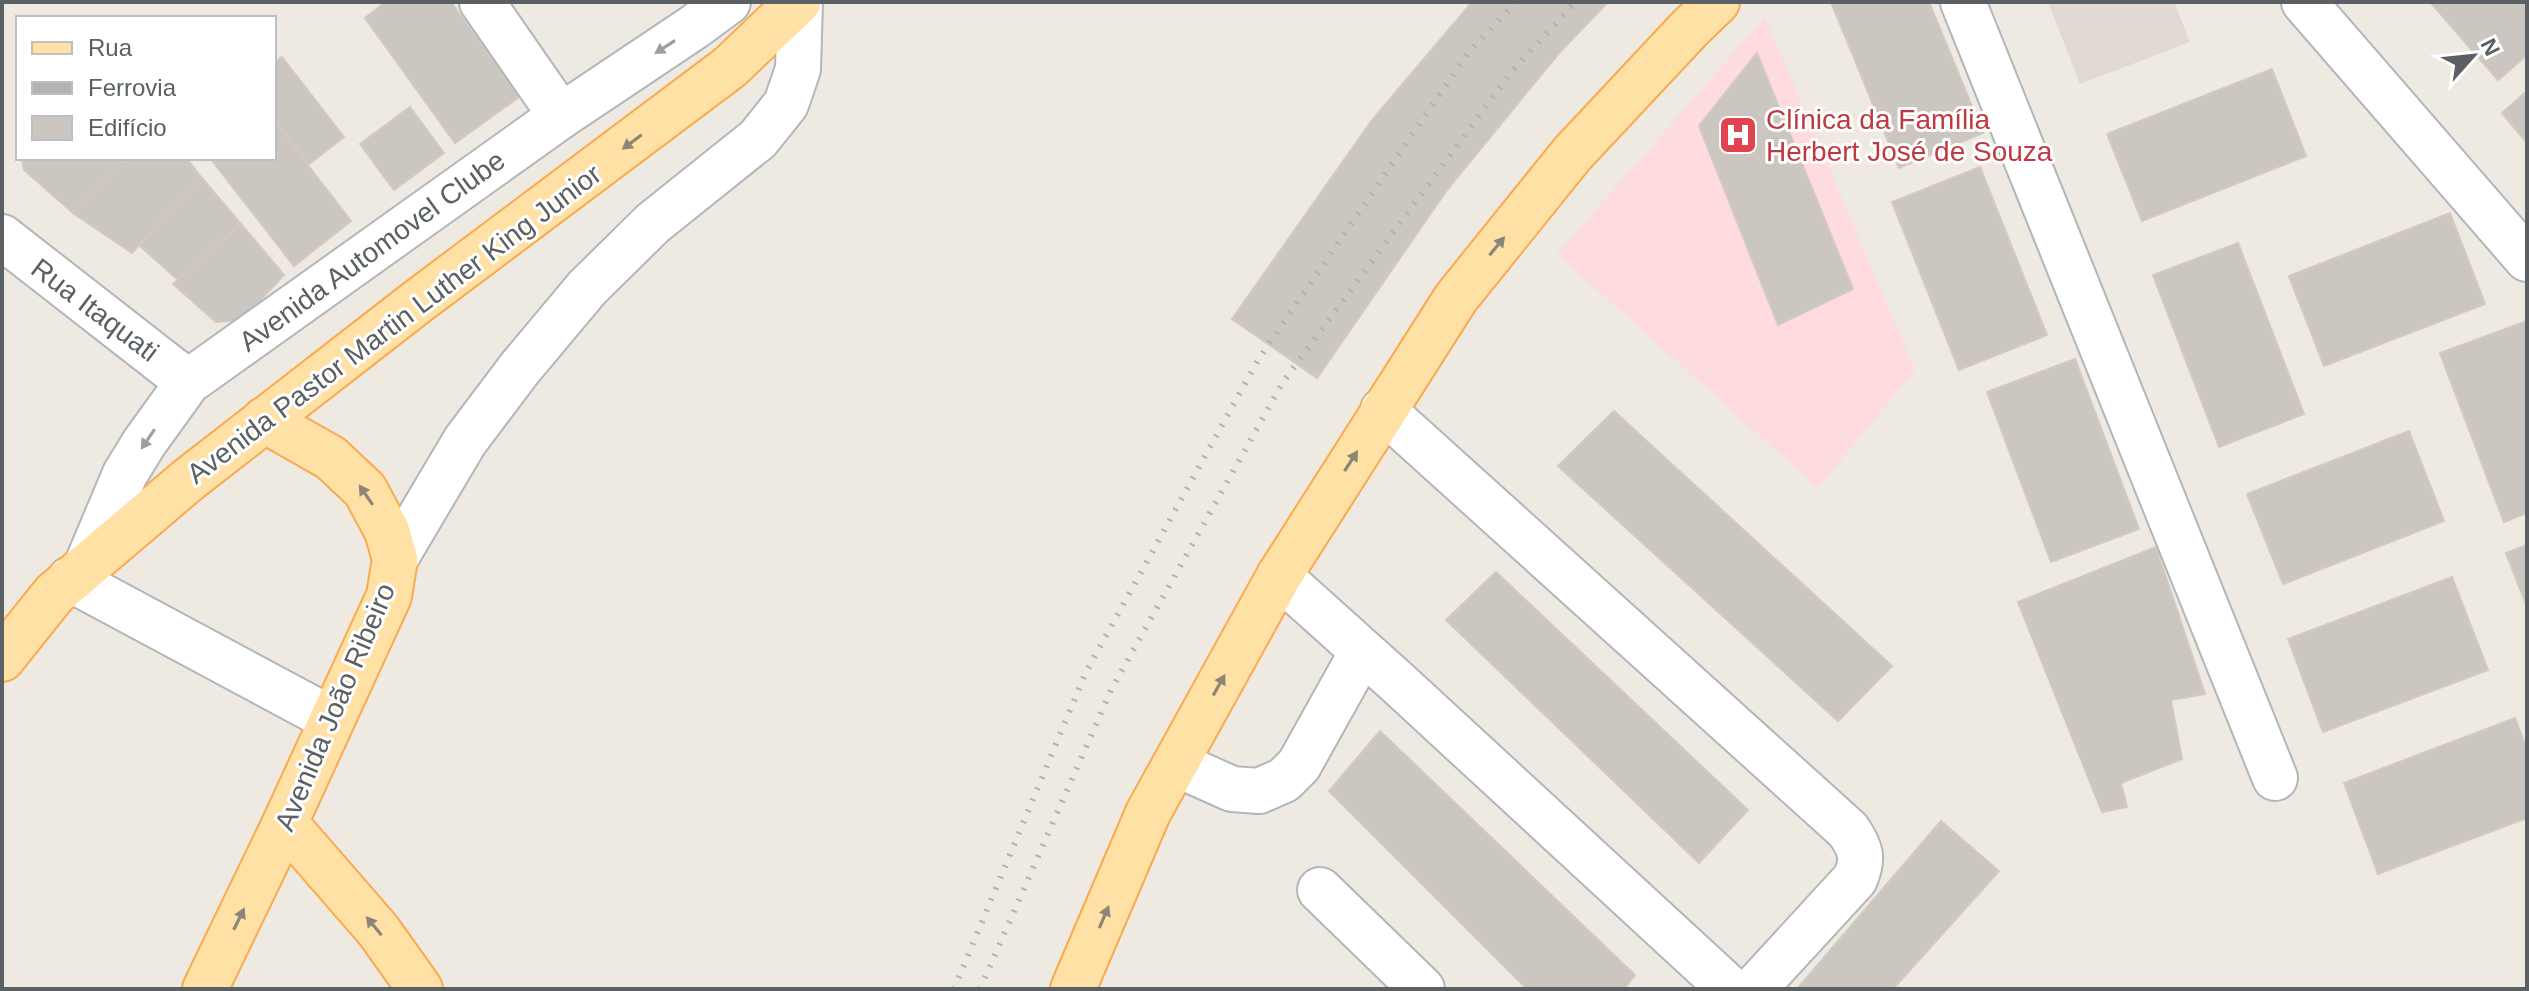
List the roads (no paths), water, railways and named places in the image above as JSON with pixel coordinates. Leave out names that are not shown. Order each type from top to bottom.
[{"type":"main road","name":"Avenida Pastor Martin Luther King Junior","points":[[8,642],[79,572],[264,420],[730,67],[799,2]]},
{"type":"main road","points":[[1073,989],[1148,813],[1279,576],[1456,298],[1572,154],[1717,2]]},
{"type":"main road","name":"Avenida João Ribeiro","points":[[205,989],[389,596],[395,559],[387,531],[365,490],[331,458],[264,420]]},
{"type":"main road","points":[[285,823],[378,930],[420,989]]},
{"type":"street","points":[[482,2],[561,116]]},
{"type":"street","name":"Avenida Automovel Clube","points":[[79,572],[125,474],[188,382],[561,116],[728,2]]},
{"type":"street","points":[[395,559],[465,441],[520,368],[587,288],[653,223],[758,139],[786,104],[798,69],[799,2]]},
{"type":"street","points":[[1963,2],[2275,778]]},
{"type":"street","points":[[2304,2],[2527,259]]},
{"type":"street","name":"Rua Itaquati","points":[[2,237],[188,382]]},
{"type":"street","points":[[1383,410],[1836,820],[1858,845],[1861,864],[1855,879],[1754,989]]},
{"type":"street","points":[[79,572],[331,719]]},
{"type":"street","points":[[1279,576],[1730,989]]},
{"type":"street","points":[[1176,764],[1232,789],[1259,791],[1284,780],[1299,765],[1362,652]]},
{"type":"street","points":[[1320,890],[1422,989]]},
{"type":"railway","points":[[954,989],[1086,672],[1258,360],[1468,53],[1516,2]]},
{"type":"railway","points":[[980,989],[1111,690],[1283,382],[1512,71],[1576,2]]},
{"type":"place","name":"Clínica da Família Herbert José de Souza","points":[[1738,135]]}]
